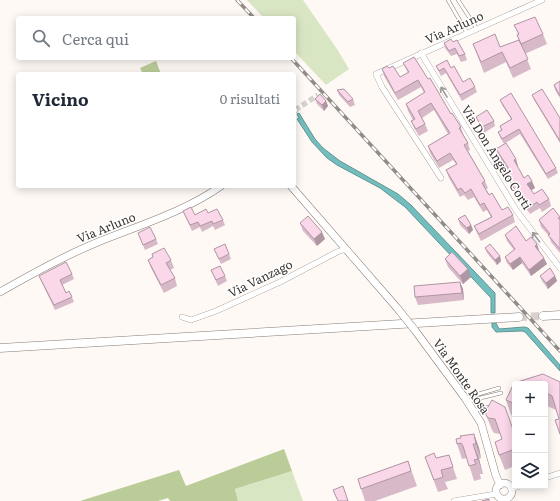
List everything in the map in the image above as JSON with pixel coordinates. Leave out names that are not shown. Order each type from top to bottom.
[{"type":"main road","points":[[543,316],[560,315]]},
{"type":"main road","points":[[1,348],[519,317]]},
{"type":"street","name":"Via Arluno","points":[[441,178],[382,87],[376,74],[542,0]]},
{"type":"street","name":"Via Don Angelo Corti","points":[[421,53],[516,210],[560,268]]},
{"type":"street","name":"Via Arluno","points":[[0,292],[79,250],[176,211],[218,188]]},
{"type":"street","points":[[294,188],[346,249]]},
{"type":"street","name":"Via Monte Rosa","points":[[346,249],[414,329],[474,411],[484,431],[496,476],[500,484]]},
{"type":"street","name":"Via Vanzago","points":[[182,317],[191,320],[216,311],[280,282],[337,252],[346,249]]},
{"type":"street","points":[[548,477],[560,473]]},
{"type":"street","points":[[500,484],[508,485],[511,489],[510,496],[506,500],[501,499],[496,494],[497,488],[500,484]]},
{"type":"street","points":[[454,501],[496,494]]},
{"type":"lane","points":[[448,0],[467,33]]},
{"type":"lane","points":[[458,0],[477,29]]},
{"type":"lane","points":[[466,400],[500,388]]},
{"type":"lane","points":[[466,400],[501,393]]},
{"type":"lane","points":[[474,411],[485,406],[495,410]]},
{"type":"green space","points":[[247,0],[303,0],[349,69],[326,85],[296,53],[296,16],[262,16]]},
{"type":"green space","points":[[156,61],[160,72],[142,72],[140,68]]},
{"type":"green space","points":[[284,449],[292,471],[235,489],[238,501],[170,501],[168,498],[158,501],[80,501],[179,470],[186,486]]},
{"type":"green space","points":[[292,471],[303,501],[238,501],[235,489]]},
{"type":"water","points":[[299,113],[315,139],[323,148],[340,161],[398,194],[411,205],[495,293],[495,313],[491,313],[491,298],[405,207],[380,188],[327,158],[312,142],[297,119],[299,118],[297,114]]},
{"type":"water","points":[[492,323],[496,323],[499,329],[528,328],[560,365],[560,371],[525,332],[496,332],[492,327]]},
{"type":"building","points":[[535,17],[543,34],[521,44],[517,35],[519,34],[514,25]]},
{"type":"building","points":[[495,34],[500,47],[519,40],[528,59],[510,68],[502,52],[481,62],[473,44]]},
{"type":"building","points":[[451,39],[453,42],[457,40],[465,54],[459,56],[455,48],[449,51],[444,43]]},
{"type":"building","points":[[414,57],[428,79],[430,78],[451,114],[452,113],[461,127],[459,128],[468,143],[464,145],[485,181],[482,183],[489,195],[492,193],[502,210],[508,207],[513,215],[479,234],[474,226],[492,217],[484,203],[480,205],[471,189],[465,193],[461,188],[458,190],[446,170],[457,164],[450,153],[437,161],[428,146],[450,133],[431,103],[418,111],[425,124],[416,129],[411,121],[415,119],[406,104],[425,92],[418,80],[395,93],[382,69],[387,66],[389,68],[393,66],[400,77],[409,72],[403,63]]},
{"type":"building","points":[[447,60],[451,68],[454,66],[463,82],[470,78],[475,87],[460,95],[444,68],[439,71],[436,66]]},
{"type":"building","points":[[560,81],[560,96],[554,85]]},
{"type":"building","points":[[344,89],[353,99],[348,102],[337,90]]},
{"type":"building","points":[[542,89],[560,118],[560,141],[532,95]]},
{"type":"building","points":[[511,93],[556,168],[546,174],[519,129],[502,139],[498,132],[502,130],[500,126],[512,119],[500,100]]},
{"type":"building","points":[[320,94],[326,101],[322,105],[315,99]]},
{"type":"building","points":[[487,110],[494,121],[482,127],[476,117]]},
{"type":"building","points":[[506,143],[516,159],[514,160],[524,178],[528,175],[532,181],[527,184],[534,194],[542,189],[549,199],[539,205],[537,202],[528,208],[512,185],[505,170],[509,169],[496,149]]},
{"type":"building","points":[[191,207],[195,215],[206,209],[208,213],[217,209],[223,220],[213,224],[212,221],[200,226],[198,222],[190,225],[183,211]]},
{"type":"building","points":[[553,208],[560,217],[558,218],[560,220],[560,249],[548,235],[550,234],[539,220]]},
{"type":"building","points":[[465,215],[471,225],[467,228],[458,219]]},
{"type":"building","points":[[308,216],[322,232],[314,239],[300,223]]},
{"type":"building","points":[[516,226],[526,241],[531,237],[537,244],[535,246],[544,258],[529,270],[520,257],[510,264],[505,257],[515,249],[505,235]]},
{"type":"building","points":[[150,227],[156,239],[143,245],[138,233]]},
{"type":"building","points":[[225,244],[229,254],[219,259],[214,249]]},
{"type":"building","points":[[490,244],[500,256],[495,260],[485,248]]},
{"type":"building","points":[[164,248],[171,260],[166,263],[175,278],[161,285],[148,260],[153,257],[152,254]]},
{"type":"building","points":[[452,252],[468,269],[460,276],[445,259]]},
{"type":"building","points":[[66,262],[72,274],[60,280],[66,293],[69,291],[72,297],[54,305],[39,276]]},
{"type":"building","points":[[220,266],[225,276],[216,280],[211,270]]},
{"type":"building","points":[[550,268],[555,276],[546,283],[540,276]]},
{"type":"building","points":[[460,282],[462,293],[415,297],[414,286]]},
{"type":"building","points":[[543,374],[560,382],[560,434],[555,420],[559,419],[552,396],[548,394],[548,381],[520,381]]},
{"type":"building","points":[[512,387],[512,403],[506,400]]},
{"type":"building","points":[[492,400],[505,407],[512,427],[512,450],[499,455],[495,442],[502,439],[495,419],[488,418],[486,415],[486,409]]},
{"type":"building","points":[[474,434],[476,444],[473,444],[478,459],[474,460],[476,464],[469,466],[463,446],[461,443],[457,444],[456,439],[461,438],[460,436]]},
{"type":"building","points":[[434,453],[436,458],[449,455],[453,467],[441,470],[443,477],[434,480],[425,457]]},
{"type":"building","points":[[408,461],[411,471],[361,489],[358,479]]},
{"type":"building","points":[[343,486],[348,501],[338,501],[333,490]]},
{"type":"tunnel","points":[[296,109],[318,95]]},
{"type":"tunnel","points":[[519,317],[543,316]]},
{"type":"railway","points":[[237,0],[252,16]]},
{"type":"railway","points":[[293,60],[560,351]]}]
